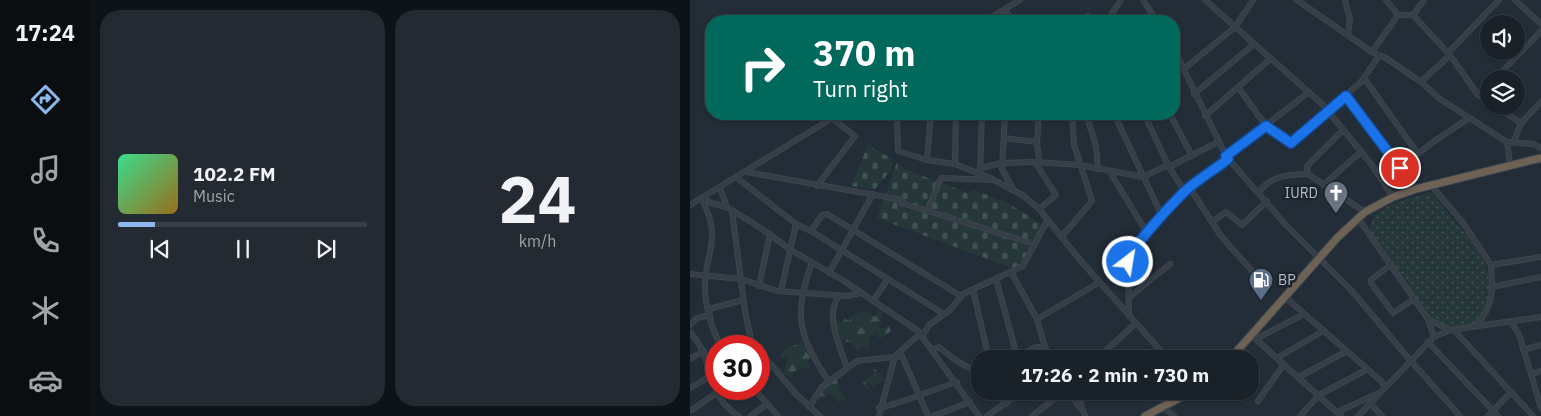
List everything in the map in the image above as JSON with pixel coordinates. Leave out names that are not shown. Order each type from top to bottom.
[{"type":"highway","points":[[1239,350],[1253,337],[1285,297],[1321,257],[1365,212],[1393,197],[1416,189],[1510,164],[1541,158]]},
{"type":"highway","points":[[1145,416],[1176,400]]},
{"type":"street","points":[[995,15],[1020,0]]},
{"type":"street","points":[[1111,15],[1121,0]]},
{"type":"street","points":[[1143,0],[1153,15]]},
{"type":"street","points":[[1205,0],[1328,110],[1393,197]]},
{"type":"street","points":[[1297,0],[1372,52],[1386,58],[1421,82],[1440,98],[1507,142],[1514,141],[1541,148]]},
{"type":"street","points":[[1345,0],[1350,20],[1348,35]]},
{"type":"street","points":[[1386,0],[1398,15]]},
{"type":"street","points":[[1413,15],[1424,0]]},
{"type":"street","points":[[1421,82],[1499,0]]},
{"type":"street","points":[[1515,0],[1541,24]]},
{"type":"street","points":[[1184,69],[1235,27],[1250,1]]},
{"type":"street","points":[[1005,9],[1008,15]]},
{"type":"street","points":[[1372,52],[1398,15]]},
{"type":"street","points":[[1398,15],[1413,15],[1449,54],[1478,95]]},
{"type":"street","points":[[1504,70],[1541,31]]},
{"type":"street","points":[[1194,94],[1253,44]]},
{"type":"street","points":[[1238,87],[1266,126],[1291,143],[1346,96],[1364,78],[1379,56]]},
{"type":"street","points":[[1205,116],[1270,58]]},
{"type":"street","points":[[1180,61],[1194,94],[1227,157],[1285,224],[1321,257],[1460,416]]},
{"type":"street","points":[[1364,78],[1418,154]]},
{"type":"street","points":[[1129,316],[1131,296],[1129,258],[1147,233],[1184,192],[1309,92]]},
{"type":"street","points":[[1346,96],[1416,189]]},
{"type":"street","points":[[1514,141],[1521,124],[1541,102]]},
{"type":"street","points":[[1508,115],[1521,124]]},
{"type":"street","points":[[1400,168],[1470,118]]},
{"type":"street","points":[[690,205],[747,172],[829,120]]},
{"type":"street","points":[[817,186],[855,136],[835,120]]},
{"type":"street","points":[[897,120],[898,151],[927,160],[955,164],[1014,191],[1039,209],[1047,221],[1160,350]]},
{"type":"street","points":[[927,160],[930,120]]},
{"type":"street","points":[[955,164],[956,120]]},
{"type":"street","points":[[980,176],[982,120]]},
{"type":"street","points":[[1005,120],[1003,172],[1014,191]]},
{"type":"street","points":[[1039,120],[1037,162],[1056,195],[1039,209]]},
{"type":"street","points":[[1062,236],[1092,204],[1071,131],[1072,120]]},
{"type":"street","points":[[1088,120],[1096,146],[1098,169]]},
{"type":"street","points":[[1117,120],[1162,216]]},
{"type":"street","points":[[1147,120],[1168,166],[1184,192]]},
{"type":"street","points":[[1173,120],[1192,156]]},
{"type":"street","points":[[1308,174],[1307,166],[1343,130]]},
{"type":"street","points":[[1004,138],[1037,142]]},
{"type":"street","points":[[980,168],[1003,163],[1037,162],[1080,165],[1143,177],[1192,156],[1218,142]]},
{"type":"street","points":[[1507,142],[1510,164]]},
{"type":"street","points":[[1323,185],[1361,152]]},
{"type":"street","points":[[747,172],[902,200],[902,203],[928,212],[1028,242]]},
{"type":"street","points":[[1110,172],[1147,233]]},
{"type":"street","points":[[1259,192],[1266,183],[1274,178],[1308,174],[1365,212]]},
{"type":"street","points":[[737,178],[796,224],[811,231],[944,314]]},
{"type":"street","points":[[928,212],[940,178],[993,180]]},
{"type":"street","points":[[1431,185],[1463,222],[1491,265],[1491,305],[1484,317],[1475,326]]},
{"type":"street","points":[[720,188],[727,207]]},
{"type":"street","points":[[1190,188],[1221,236],[1252,272]]},
{"type":"street","points":[[829,273],[873,194]]},
{"type":"street","points":[[703,198],[711,203],[727,207],[922,334],[979,416]]},
{"type":"street","points":[[703,198],[711,219],[712,231],[712,253],[706,276],[705,297],[717,335]]},
{"type":"street","points":[[1212,222],[1226,212],[1242,226],[1267,201]]},
{"type":"street","points":[[732,211],[749,335]]},
{"type":"street","points":[[811,231],[824,214],[853,229],[961,296]]},
{"type":"street","points":[[1358,218],[1428,318],[1434,337]]},
{"type":"street","points":[[879,416],[895,356],[922,334],[932,322],[944,314],[961,296],[1012,272],[1026,263],[1047,221]]},
{"type":"street","points":[[781,291],[796,224]]},
{"type":"street","points":[[759,286],[770,234]]},
{"type":"street","points":[[1491,265],[1541,257]]},
{"type":"street","points":[[812,262],[804,286],[800,319],[804,340],[829,382]]},
{"type":"street","points":[[1131,296],[1170,264]]},
{"type":"street","points":[[1390,265],[1371,280],[1371,283],[1393,314],[1414,299]]},
{"type":"street","points":[[1012,272],[1037,319],[1045,348],[1036,347],[1030,350]]},
{"type":"street","points":[[690,275],[742,279],[759,286],[781,291],[804,291],[839,296],[861,293]]},
{"type":"street","points":[[1492,286],[1541,277]]},
{"type":"street","points":[[873,301],[888,279]]},
{"type":"street","points":[[996,279],[1012,350]]},
{"type":"street","points":[[1037,319],[1100,282]]},
{"type":"street","points":[[973,290],[987,350]]},
{"type":"street","points":[[839,296],[833,305],[833,319],[848,368]]},
{"type":"street","points":[[1285,297],[1366,370],[1381,381],[1384,387]]},
{"type":"street","points":[[690,325],[697,318],[743,300]]},
{"type":"street","points":[[1304,314],[1253,337],[1339,414],[1380,392]]},
{"type":"street","points":[[1484,317],[1490,324]]},
{"type":"street","points":[[1358,416],[1434,337],[1452,330],[1541,317]]},
{"type":"street","points":[[1428,318],[1452,330],[1533,416]]},
{"type":"street","points":[[1511,322],[1518,330],[1540,399],[1541,408]]},
{"type":"street","points":[[1104,350],[1136,323]]},
{"type":"street","points":[[1277,358],[1323,331]]},
{"type":"street","points":[[690,332],[704,352],[690,359]]},
{"type":"street","points":[[1428,342],[1498,416]]},
{"type":"street","points":[[1523,350],[1541,346]]},
{"type":"street","points":[[933,349],[939,348],[971,368]]},
{"type":"street","points":[[1299,377],[1346,352]]},
{"type":"street","points":[[809,407],[819,390],[863,359],[902,356],[928,416]]},
{"type":"street","points":[[770,363],[809,407],[820,416]]},
{"type":"street","points":[[1258,401],[1284,364]]},
{"type":"street","points":[[1300,416],[1319,396],[1366,370]]},
{"type":"street","points":[[1531,374],[1541,371]]},
{"type":"street","points":[[690,388],[705,379]]},
{"type":"street","points":[[1381,381],[1390,381]]},
{"type":"street","points":[[880,408],[900,403],[918,394],[957,382]]},
{"type":"street","points":[[1488,416],[1511,392]]},
{"type":"street","points":[[696,416],[691,409],[705,399]]},
{"type":"street","points":[[722,400],[730,410],[739,416]]},
{"type":"street","points":[[764,400],[778,416]]},
{"type":"street","points":[[1003,400],[1006,404]]},
{"type":"street","points":[[987,416],[1011,400]]},
{"type":"street","points":[[1032,416],[1054,400]]},
{"type":"street","points":[[1074,400],[1085,416]]},
{"type":"street","points":[[1081,400],[1082,410]]},
{"type":"street","points":[[933,416],[970,402]]},
{"type":"street","points":[[1370,403],[1382,416]]},
{"type":"street","points":[[751,416],[767,404]]},
{"type":"street","points":[[1163,407],[1174,416]]},
{"type":"green space","points":[[868,145],[892,159],[892,169],[875,189],[851,186]]},
{"type":"green space","points":[[897,162],[904,169],[968,193],[974,190],[1006,202],[1043,225],[1018,268],[1014,269],[877,218]]},
{"type":"green space","points":[[1433,193],[1474,245],[1488,274],[1490,290],[1488,307],[1474,325],[1450,328],[1428,318],[1375,242],[1370,228],[1374,217],[1388,206],[1408,198]]},
{"type":"green space","points":[[879,309],[883,310],[880,328],[882,329],[889,325],[891,331],[881,338],[877,337],[877,333],[869,337],[868,344],[870,345],[867,349],[865,345],[857,350],[850,342],[842,341],[835,324],[845,319],[849,321],[853,315],[864,311],[876,317]]},
{"type":"green space","points":[[801,342],[810,357],[808,361],[810,366],[808,369],[804,367],[794,372],[791,378],[783,374],[788,359],[781,357],[782,351]]},
{"type":"green space","points":[[873,369],[877,371],[876,374],[880,372],[886,379],[874,386],[867,383],[870,387],[866,390],[863,383],[875,372]]},
{"type":"green space","points":[[838,376],[838,389],[846,399],[839,402],[828,393],[826,397],[816,400],[823,389]]},
{"type":"place","name":"IURD","points":[[1336,214]]},
{"type":"place","name":"BP","points":[[1261,301]]},
{"type":"route","points":[[1128,262],[1130,255],[1147,233],[1184,192],[1228,159],[1226,156],[1266,126],[1288,143],[1291,143],[1346,96],[1400,168]]}]
